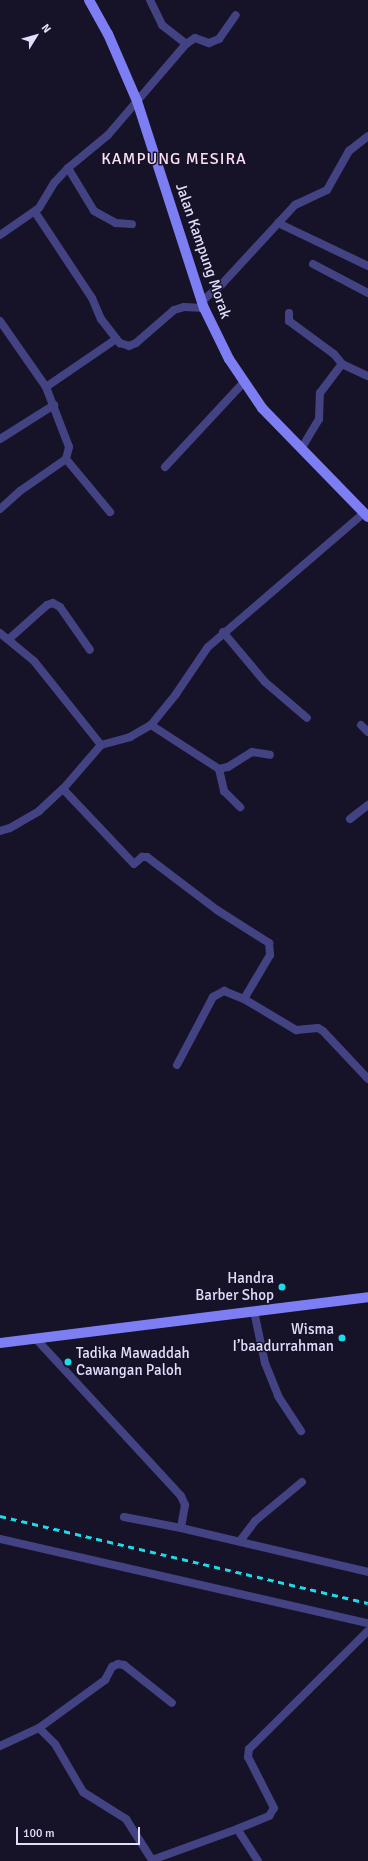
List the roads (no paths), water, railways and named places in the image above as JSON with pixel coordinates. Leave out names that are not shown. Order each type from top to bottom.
[{"type":"main road","name":"Jalan Kampung Morak","points":[[89,0],[108,34],[137,101],[203,305],[243,383],[262,408],[366,515]]},
{"type":"main road","points":[[0,1343],[37,1340],[368,1297]]},
{"type":"street","points":[[150,0],[162,26],[186,44]]},
{"type":"street","points":[[0,235],[34,212],[68,168],[108,135],[186,44],[195,38],[209,43],[217,41],[236,15]]},
{"type":"street","points":[[34,212],[78,276],[101,319],[116,340],[125,346],[132,345],[174,310],[184,307],[203,305],[295,205],[325,192],[336,178],[349,151],[368,137]]},
{"type":"street","points":[[68,168],[94,211],[116,223],[132,224]]},
{"type":"street","points":[[278,223],[368,266]]},
{"type":"street","points":[[313,264],[368,293]]},
{"type":"street","points":[[289,313],[289,321],[334,354],[342,364],[368,376]]},
{"type":"street","points":[[0,321],[46,387],[69,448],[66,459],[20,491],[0,509]]},
{"type":"street","points":[[46,387],[116,340]]},
{"type":"street","points":[[301,449],[319,419],[320,394],[342,364]]},
{"type":"street","points":[[165,467],[243,383]]},
{"type":"street","points":[[0,439],[54,405]]},
{"type":"street","points":[[66,459],[110,512]]},
{"type":"street","points":[[0,830],[10,828],[39,811],[63,789],[101,745],[130,737],[151,725],[176,694],[200,657],[223,632],[255,608],[366,515]]},
{"type":"street","points":[[9,639],[47,605],[53,603],[60,607],[90,650]]},
{"type":"street","points":[[223,632],[265,682],[307,718]]},
{"type":"street","points":[[0,633],[34,661],[101,745]]},
{"type":"street","points":[[151,725],[219,769],[228,768],[252,752],[270,755]]},
{"type":"street","points":[[361,725],[368,732]]},
{"type":"street","points":[[219,769],[224,791],[240,808]]},
{"type":"street","points":[[63,789],[134,864],[142,857],[147,857],[217,910],[269,943],[270,955],[244,999]]},
{"type":"street","points":[[350,819],[368,805]]},
{"type":"street","points":[[177,1066],[218,993],[230,992],[296,1030],[318,1028],[323,1031],[368,1079]]},
{"type":"street","points":[[254,1311],[265,1363],[278,1396],[301,1431]]},
{"type":"street","points":[[37,1340],[181,1496],[185,1506],[181,1528]]},
{"type":"street","points":[[240,1541],[255,1521],[302,1482]]},
{"type":"street","points":[[124,1517],[240,1541],[368,1572]]},
{"type":"street","points":[[0,1539],[368,1623]]},
{"type":"street","points":[[39,1728],[55,1744],[83,1792],[126,1819],[152,1860],[269,1816],[274,1808],[248,1756],[249,1749],[368,1631]]},
{"type":"street","points":[[0,1746],[39,1728],[105,1680],[112,1667],[118,1664],[124,1666],[172,1703]]},
{"type":"street","points":[[237,1829],[258,1861]]},
{"type":"railway","points":[[0,1516],[368,1603]]},
{"type":"place","name":"Handra Barber Shop","points":[[282,1287]]},
{"type":"place","name":"Wisma I’baadurrahman","points":[[342,1338]]},
{"type":"place","name":"Tadika Mawaddah Cawangan Paloh","points":[[68,1362]]},
{"type":"district","name":"KAMPUNG MESIRA","points":[[174,159]]}]
